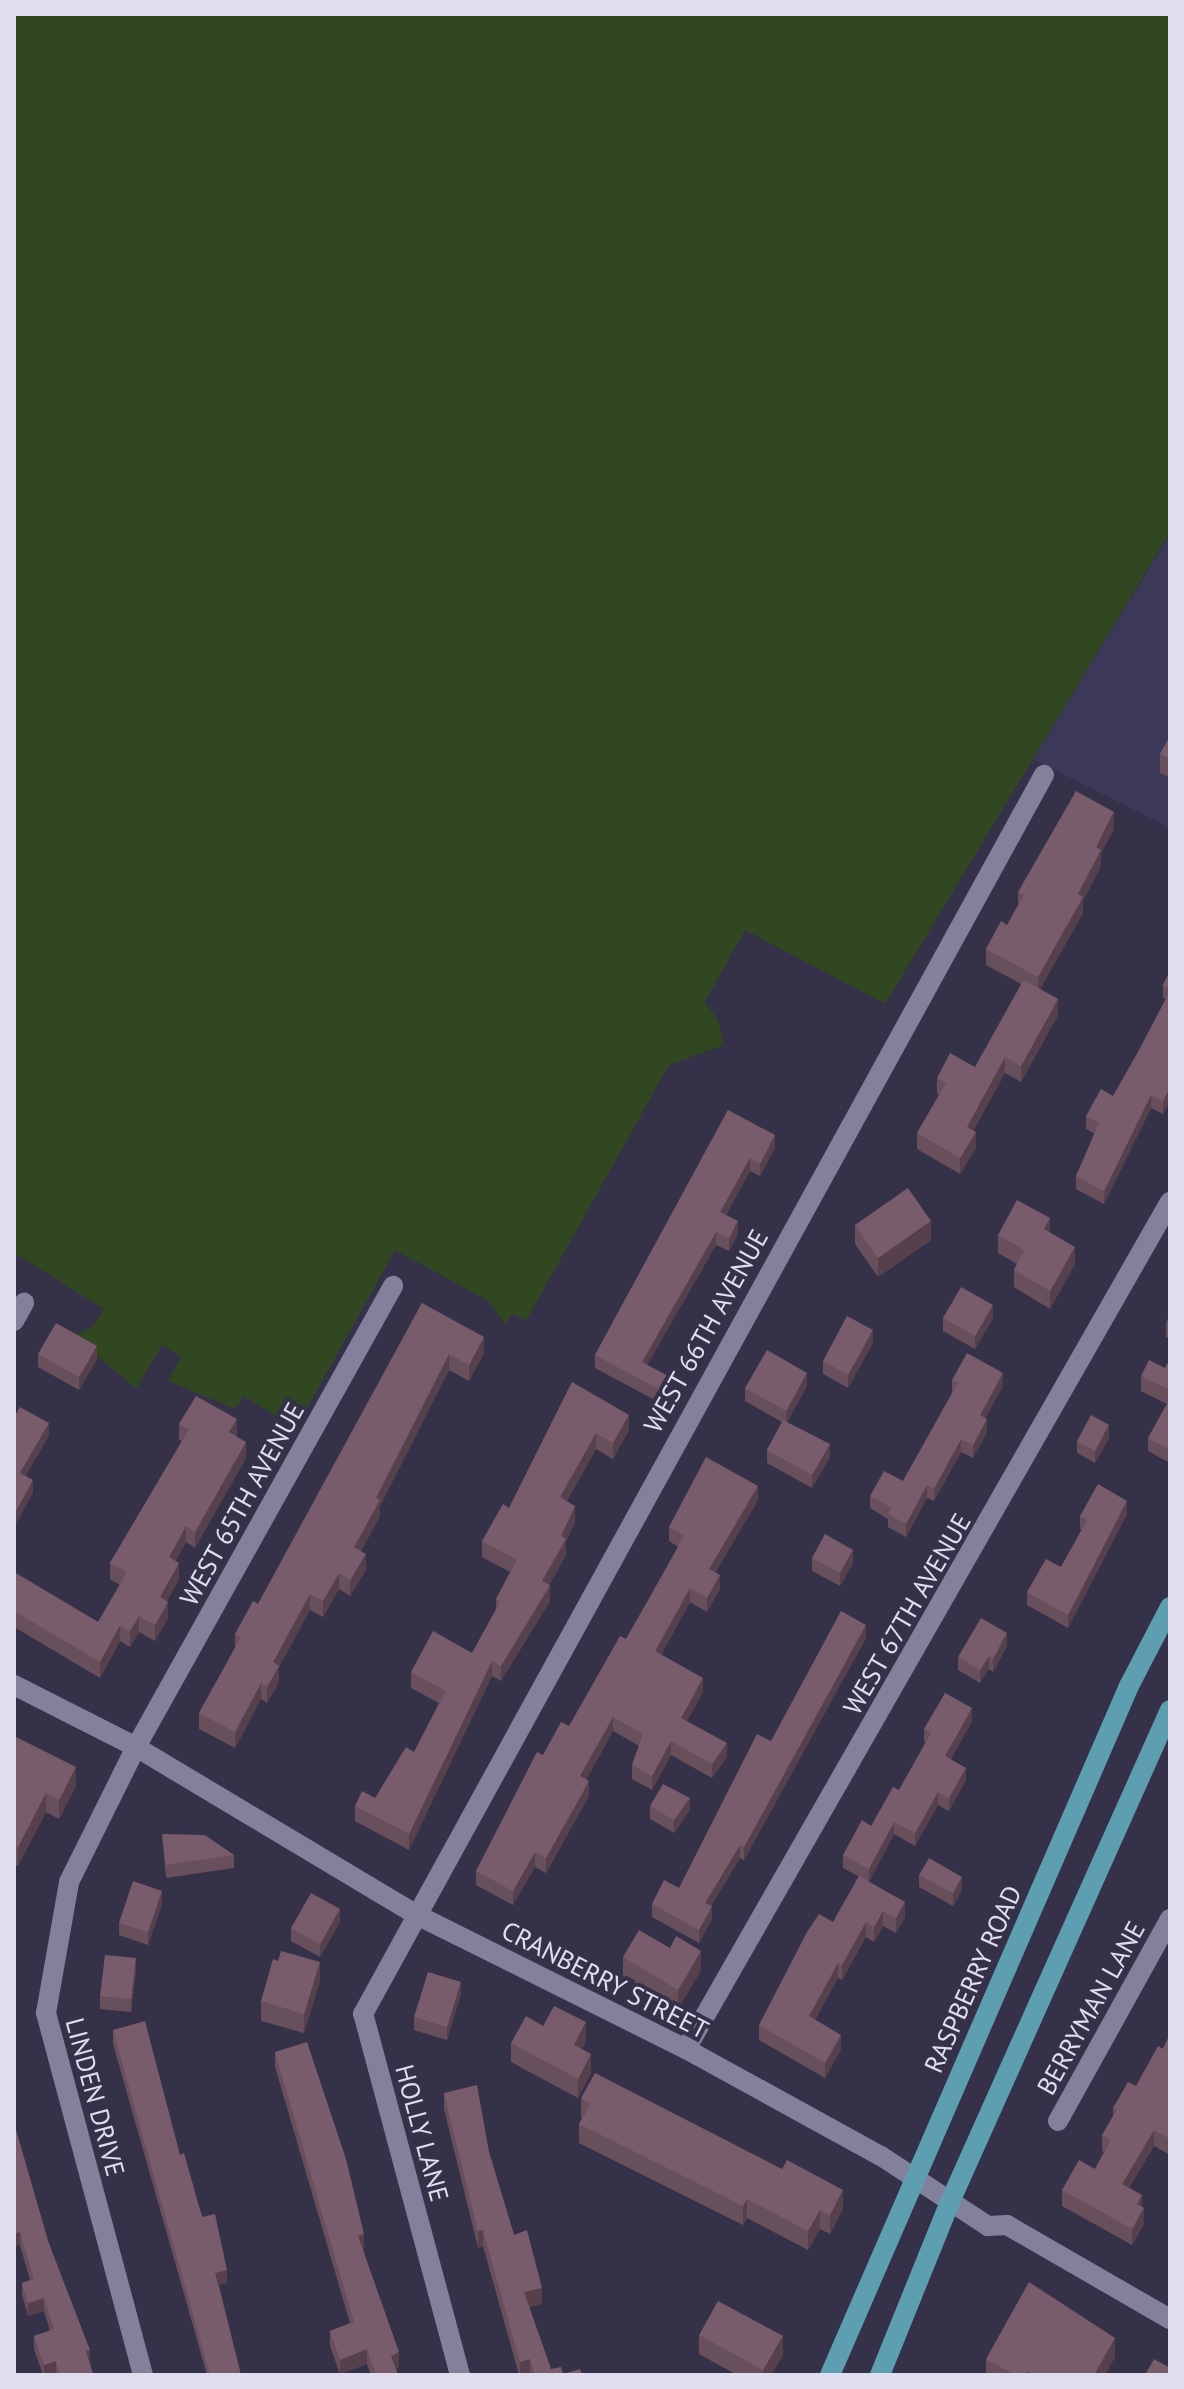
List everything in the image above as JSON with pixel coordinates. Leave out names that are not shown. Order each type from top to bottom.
[{"type":"main road","name":"RASPBERRY ROAD","points":[[830,2375],[1129,1686],[1170,1607]]},
{"type":"main road","points":[[880,2375],[949,2204],[1170,1710]]},
{"type":"street","name":"WEST 66TH AVENUE","points":[[417,1915],[1044,775]]},
{"type":"street","name":"WEST 67TH AVENUE","points":[[686,2049],[1170,1202]]},
{"type":"street","name":"WEST 65TH AVENUE","points":[[136,1747],[393,1286]]},
{"type":"street","name":"CRANBERRY STREET","points":[[14,1685],[136,1747],[417,1915],[686,2049],[915,2179],[949,2204],[988,2226],[1007,2225],[1170,2319]]},
{"type":"street","name":"LINDEN DRIVE","points":[[136,1747],[69,1882],[46,2013],[143,2375]]},
{"type":"street","name":"HOLLY LANE","points":[[417,1915],[363,2014],[460,2375]]},
{"type":"street","name":"BERRYMAN LANE","points":[[1058,2121],[1170,1919]]},
{"type":"shaded area","points":[[1170,534],[1170,828],[1033,759]]},
{"type":"green space","points":[[14,14],[1170,14],[1170,532],[885,1004],[745,930],[705,1002],[718,1020],[724,1045],[669,1065],[526,1321],[512,1313],[506,1325],[487,1300],[395,1250],[296,1428],[244,1396],[235,1409],[168,1381],[181,1357],[162,1345],[136,1389],[73,1336],[93,1326],[104,1309],[18,1255],[14,1261]]},
{"type":"building","points":[[1170,736],[1170,759],[1160,754]]},
{"type":"building","points":[[1076,791],[1114,812],[1096,847],[1101,850],[1078,894],[1083,897],[1038,977],[986,949],[1001,921],[1007,925],[1024,895],[1018,892]]},
{"type":"building","points":[[1170,971],[1170,989],[1163,985]]},
{"type":"building","points":[[1024,980],[1058,999],[1021,1066],[1005,1057],[967,1127],[976,1132],[960,1158],[917,1133],[946,1083],[937,1078],[950,1053],[975,1067]]},
{"type":"building","points":[[1170,991],[1170,1088],[1163,1101],[1151,1095],[1104,1191],[1076,1176],[1099,1123],[1086,1116],[1101,1089],[1113,1096]]},
{"type":"building","points":[[728,1110],[775,1135],[760,1164],[750,1158],[720,1212],[738,1221],[729,1238],[716,1232],[642,1362],[672,1378],[664,1392],[595,1355]]},
{"type":"building","points":[[908,1188],[931,1221],[878,1258],[855,1225]]},
{"type":"building","points":[[1017,1200],[1050,1218],[1044,1229],[1075,1247],[1050,1291],[1014,1270],[1024,1250],[998,1235]]},
{"type":"building","points":[[961,1287],[993,1305],[975,1336],[943,1318]]},
{"type":"building","points":[[422,1303],[484,1337],[469,1365],[449,1354],[376,1498],[380,1500],[354,1547],[366,1554],[350,1580],[339,1573],[323,1601],[310,1594],[273,1662],[279,1666],[267,1687],[261,1683],[235,1732],[199,1713],[241,1637],[235,1634],[253,1601],[258,1604]]},
{"type":"building","points":[[847,1316],[873,1330],[848,1375],[823,1361]]},
{"type":"building","points":[[56,1323],[97,1346],[79,1377],[38,1354]]},
{"type":"building","points":[[767,1350],[807,1373],[786,1411],[745,1388]]},
{"type":"building","points":[[967,1353],[1003,1373],[980,1415],[987,1419],[973,1445],[961,1439],[934,1489],[927,1485],[906,1524],[888,1514],[892,1508],[870,1496],[884,1471],[903,1481],[958,1383],[952,1380]]},
{"type":"building","points":[[1170,1359],[1170,1390],[1141,1376],[1149,1360],[1165,1368]]},
{"type":"building","points":[[572,1382],[629,1415],[613,1443],[596,1433],[560,1497],[575,1506],[561,1536],[566,1539],[542,1581],[550,1585],[501,1666],[492,1661],[409,1834],[355,1806],[362,1791],[375,1798],[406,1747],[414,1752],[446,1691],[411,1672],[433,1631],[472,1653],[500,1602],[496,1599],[517,1560],[482,1541],[503,1504],[509,1508]]},
{"type":"building","points":[[196,1396],[237,1419],[229,1432],[246,1442],[195,1532],[186,1526],[169,1557],[179,1563],[160,1597],[168,1602],[155,1625],[139,1616],[130,1631],[120,1625],[100,1662],[14,1611],[14,1572],[98,1622],[127,1572],[110,1563],[189,1429],[179,1424]]},
{"type":"building","points":[[1170,1403],[1170,1450],[1148,1438]]},
{"type":"building","points":[[20,1407],[49,1423],[20,1473],[33,1480],[14,1515],[14,1417]]},
{"type":"building","points":[[1091,1415],[1109,1425],[1095,1451],[1077,1441]]},
{"type":"building","points":[[783,1420],[830,1444],[812,1475],[767,1450]]},
{"type":"building","points":[[706,1457],[758,1486],[709,1569],[720,1575],[707,1598],[690,1588],[655,1651],[703,1678],[681,1718],[727,1743],[712,1764],[671,1741],[652,1776],[632,1765],[643,1734],[613,1717],[580,1776],[589,1781],[546,1858],[535,1852],[513,1891],[476,1871],[537,1752],[543,1755],[561,1722],[569,1726],[620,1636],[626,1639],[684,1536],[669,1527]]},
{"type":"building","points":[[1098,1484],[1127,1501],[1068,1615],[1027,1592],[1046,1559],[1061,1567],[1087,1520],[1080,1516]]},
{"type":"building","points":[[825,1534],[853,1550],[840,1573],[812,1558]]},
{"type":"building","points":[[841,1611],[866,1625],[744,1847],[740,1845],[705,1903],[712,1906],[699,1930],[652,1904],[664,1880],[679,1888],[757,1734],[771,1741]]},
{"type":"building","points":[[981,1618],[1007,1633],[993,1659],[989,1656],[980,1670],[958,1657]]},
{"type":"building","points":[[945,1693],[972,1708],[945,1756],[966,1768],[949,1798],[938,1792],[915,1833],[894,1822],[869,1869],[843,1855],[862,1820],[871,1826],[893,1787],[899,1790],[931,1733],[924,1729]]},
{"type":"building","points":[[14,1736],[76,1767],[59,1800],[46,1793],[18,1847],[14,1845]]},
{"type":"building","points":[[663,1784],[690,1798],[674,1820],[650,1806]]},
{"type":"building","points":[[162,1834],[205,1835],[234,1855],[166,1865]]},
{"type":"building","points":[[929,1858],[962,1877],[953,1893],[919,1875]]},
{"type":"building","points":[[859,1876],[905,1902],[896,1918],[883,1911],[874,1927],[866,1922],[842,1965],[838,1963],[809,2016],[841,2035],[825,2063],[759,2025],[819,1914],[833,1922]]},
{"type":"building","points":[[133,1881],[162,1891],[148,1932],[119,1923]]},
{"type":"building","points":[[311,1893],[340,1909],[320,1944],[291,1928]]},
{"type":"building","points":[[639,1930],[670,1948],[676,1936],[701,1951],[678,1990],[623,1957]]},
{"type":"building","points":[[281,1951],[320,1962],[304,2014],[261,2001],[273,1959],[278,1961]]},
{"type":"building","points":[[105,1955],[136,1958],[131,1999],[100,1996]]},
{"type":"building","points":[[428,1972],[461,1982],[447,2027],[414,2017]]},
{"type":"building","points":[[554,2006],[586,2022],[574,2045],[591,2054],[578,2079],[511,2043],[526,2016],[543,2026]]},
{"type":"building","points":[[145,2021],[180,2155],[184,2153],[202,2217],[215,2214],[227,2270],[215,2273],[241,2375],[210,2375],[113,2030]]},
{"type":"building","points":[[1170,2034],[1170,2139],[1154,2130],[1122,2184],[1142,2195],[1137,2204],[1144,2208],[1132,2229],[1062,2190],[1079,2160],[1095,2169],[1111,2140],[1102,2135],[1117,2110],[1113,2108],[1128,2082],[1136,2086],[1158,2046],[1163,2049]]},
{"type":"building","points":[[307,2042],[346,2159],[364,2234],[358,2236],[399,2352],[391,2356],[398,2375],[376,2375],[367,2349],[340,2360],[330,2331],[354,2322],[275,2052]]},
{"type":"building","points":[[595,2073],[782,2169],[787,2160],[843,2190],[830,2215],[820,2210],[808,2231],[747,2199],[743,2206],[579,2124],[591,2104],[581,2098]]},
{"type":"building","points":[[477,2085],[489,2152],[514,2235],[527,2230],[542,2288],[524,2292],[551,2369],[561,2367],[563,2374],[580,2369],[582,2375],[535,2375],[530,2359],[520,2362],[483,2230],[478,2231],[444,2093]]},
{"type":"building","points":[[14,2123],[48,2241],[90,2350],[86,2351],[93,2375],[59,2375],[56,2361],[44,2365],[34,2336],[54,2329],[44,2298],[28,2303],[22,2283],[34,2279],[20,2232],[14,2234]]},
{"type":"building","points":[[1029,2282],[1115,2338],[1094,2375],[1035,2375],[1027,2371],[1025,2375],[1015,2375],[986,2359]]},
{"type":"building","points":[[718,2301],[783,2336],[763,2370],[699,2335]]},
{"type":"building","points":[[1154,2359],[1170,2368],[1170,2375],[1145,2375]]}]
